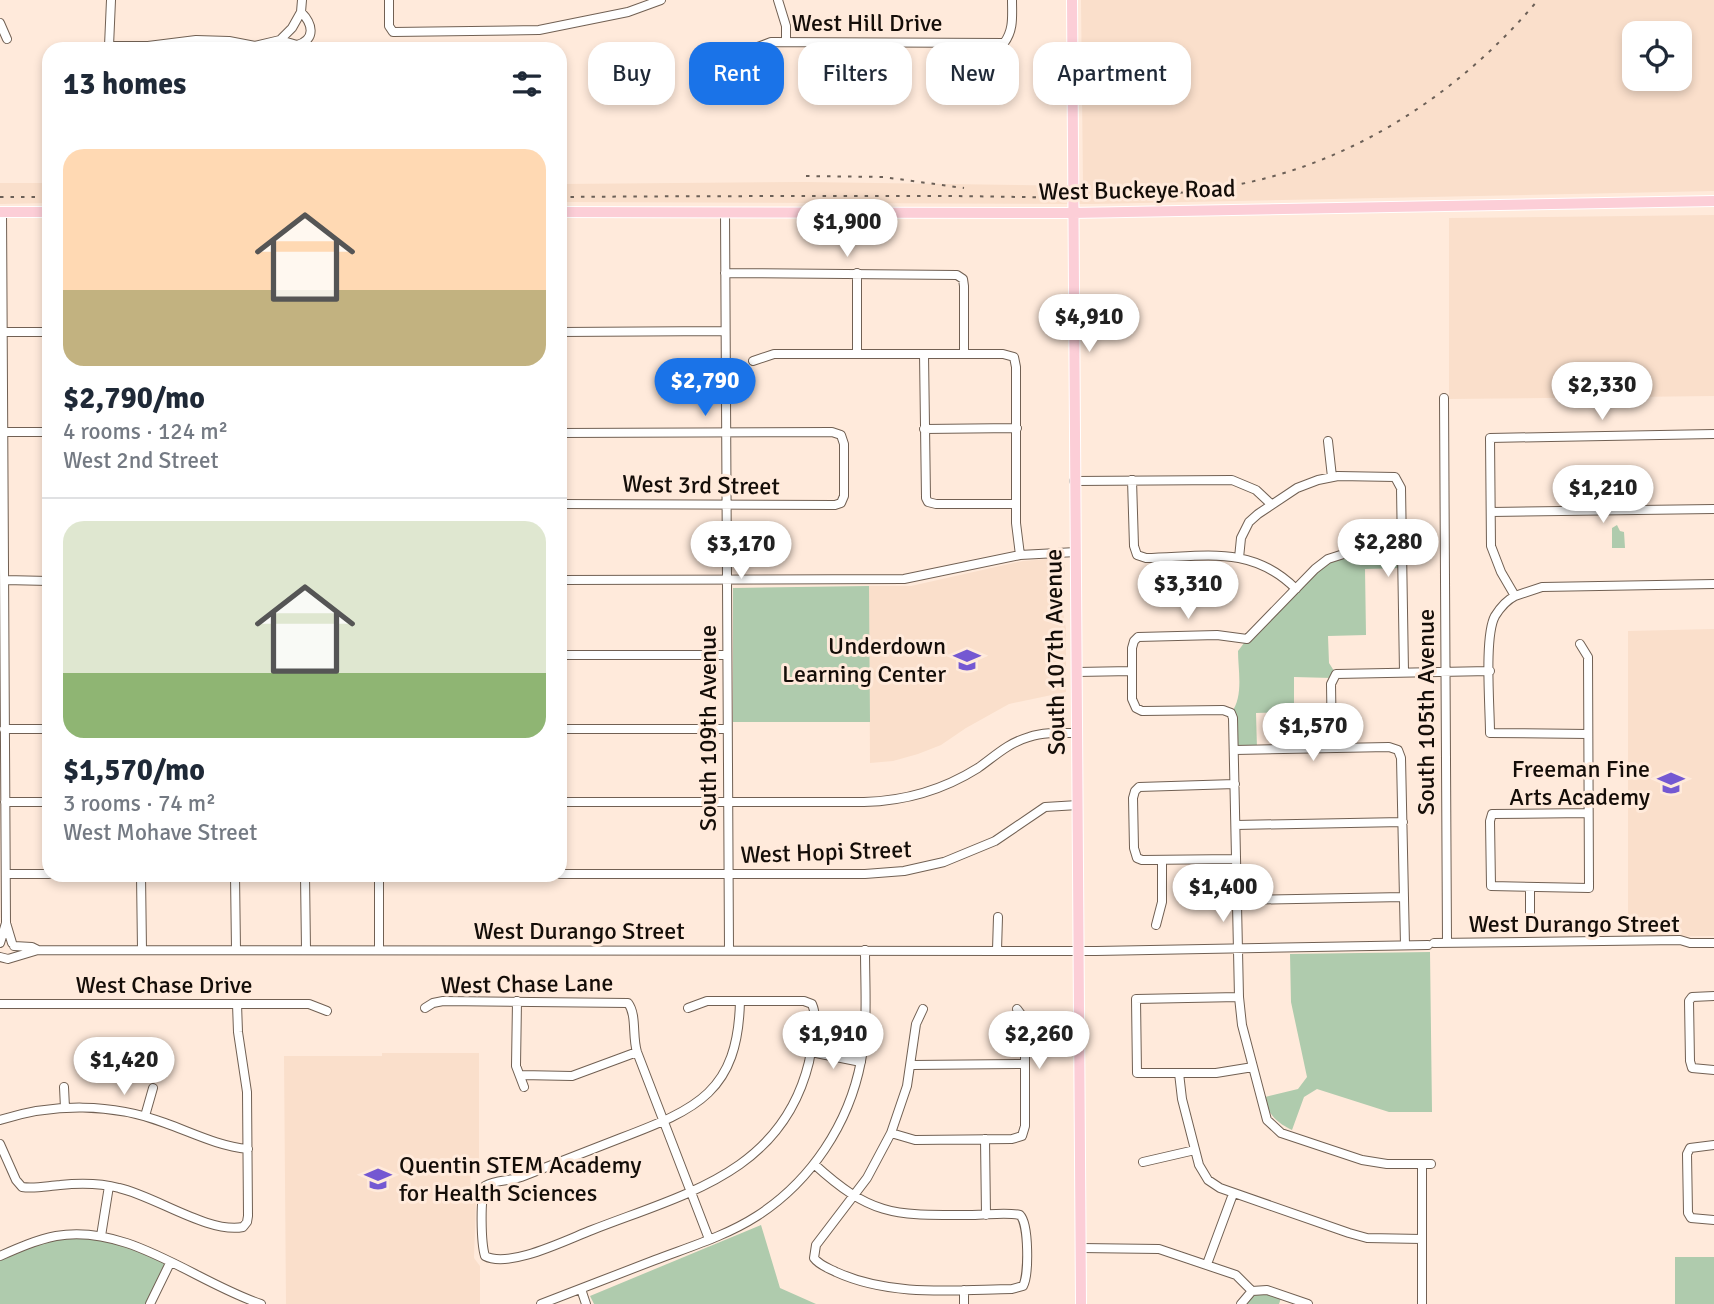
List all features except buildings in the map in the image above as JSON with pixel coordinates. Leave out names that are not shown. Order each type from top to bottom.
[{"type":"main road","name":"South 107th Avenue","points":[[1072,0],[1081,1304]]},
{"type":"main road","name":"West Buckeye Road","points":[[567,212],[1073,213],[1714,201]]},
{"type":"main road","points":[[1,212],[42,212]]},
{"type":"street","points":[[109,42],[111,0]]},
{"type":"street","points":[[280,40],[292,28],[301,12],[302,0]]},
{"type":"street","points":[[389,0],[390,30],[407,32],[539,30],[628,12],[661,0]]},
{"type":"street","points":[[779,0],[786,26],[786,42]]},
{"type":"street","name":"West Hill Drive","points":[[786,42],[1003,43],[1010,35],[1012,0]]},
{"type":"street","points":[[301,12],[309,20],[312,29],[308,39],[302,42]]},
{"type":"street","points":[[0,23],[7,38]]},
{"type":"street","points":[[181,42],[234,42]]},
{"type":"street","points":[[272,42],[287,42]]},
{"type":"street","points":[[0,944],[6,923],[1,212]]},
{"type":"street","name":"South 109th Avenue","points":[[724,212],[729,950]]},
{"type":"street","points":[[857,273],[857,354]]},
{"type":"street","points":[[725,274],[950,273],[960,276],[964,286],[964,354]]},
{"type":"street","points":[[567,332],[725,331]]},
{"type":"street","points":[[3,332],[42,332]]},
{"type":"street","points":[[753,361],[774,354],[1007,354],[1014,357],[1017,367],[1016,504],[1020,555]]},
{"type":"street","points":[[924,354],[925,494],[928,502],[1016,504]]},
{"type":"street","name":"South 105th Avenue","points":[[1444,398],[1447,943]]},
{"type":"street","points":[[925,429],[1017,428]]},
{"type":"street","points":[[3,432],[42,432]]},
{"type":"street","name":"West 3rd Street","points":[[567,504],[831,506],[841,503],[844,492],[844,444],[841,435],[832,432],[726,433]]},
{"type":"street","points":[[567,433],[726,433]]},
{"type":"street","points":[[1515,596],[1501,572],[1491,546],[1490,438],[1714,434]]},
{"type":"street","points":[[1328,441],[1332,477]]},
{"type":"street","points":[[1239,558],[1241,538],[1253,518],[1304,484],[1332,477],[1388,475],[1398,479],[1401,488],[1404,672]]},
{"type":"street","points":[[1132,480],[1134,549],[1137,555],[1146,558],[1239,558],[1269,567],[1296,589]]},
{"type":"street","points":[[1074,481],[1232,480],[1256,490],[1271,505]]},
{"type":"street","points":[[1491,512],[1714,509]]},
{"type":"street","points":[[1402,550],[1340,553],[1320,565],[1247,639],[1217,635],[1146,636],[1136,639],[1132,648],[1132,699],[1136,708],[1145,711],[1223,710],[1231,713],[1234,720],[1235,750],[1239,997],[1242,1025],[1266,1120],[1281,1133],[1362,1160],[1387,1164],[1426,1164],[1422,1304]]},
{"type":"street","points":[[567,580],[913,579],[1020,555],[1076,552]]},
{"type":"street","points":[[5,580],[42,581]]},
{"type":"street","points":[[1588,734],[1490,733],[1490,634],[1494,617],[1502,606],[1515,596],[1542,587],[1714,584]]},
{"type":"street","points":[[1580,644],[1588,657],[1589,888],[1491,887],[1492,814],[1588,813]]},
{"type":"street","points":[[567,655],[727,655]]},
{"type":"street","points":[[1077,672],[1132,671]]},
{"type":"street","points":[[1332,748],[1331,684],[1334,676],[1342,673],[1490,671]]},
{"type":"street","points":[[4,729],[42,729]]},
{"type":"street","points":[[567,729],[727,729]]},
{"type":"street","points":[[567,802],[872,802],[904,798],[952,782],[1009,745],[1027,737],[1048,733],[1077,733]]},
{"type":"street","points":[[1235,750],[1389,747],[1398,750],[1401,758],[1405,946]]},
{"type":"street","points":[[1235,784],[1145,786],[1137,789],[1133,797],[1134,848],[1137,858],[1145,861],[1236,859]]},
{"type":"street","points":[[5,802],[42,802]]},
{"type":"street","name":"West Hopi Street","points":[[567,874],[875,874],[925,868],[988,845],[1045,807],[1078,805]]},
{"type":"street","points":[[1236,825],[1402,822]]},
{"type":"street","points":[[1156,925],[1162,902],[1162,861]]},
{"type":"street","points":[[6,874],[42,874]]},
{"type":"street","points":[[141,882],[142,950]]},
{"type":"street","points":[[235,882],[236,950]]},
{"type":"street","points":[[305,882],[306,950]]},
{"type":"street","points":[[379,882],[379,950]]},
{"type":"street","points":[[1530,887],[1530,927]]},
{"type":"street","points":[[1237,900],[1404,897]]},
{"type":"street","points":[[998,917],[998,950]]},
{"type":"street","points":[[3,957],[15,953],[6,923]]},
{"type":"street","name":"West Durango Street","points":[[38,950],[1079,951],[1667,940],[1714,943]]},
{"type":"street","points":[[0,944],[7,941],[13,945],[38,950]]},
{"type":"street","points":[[3,957],[38,950]]},
{"type":"street","points":[[541,1304],[709,1239],[757,1216],[792,1189],[814,1164],[839,1124],[852,1094],[861,1062],[865,1022],[865,950]]},
{"type":"street","points":[[1714,996],[1692,997],[1689,1001],[1692,1068],[1714,1070]]},
{"type":"street","points":[[1239,997],[1136,999],[1137,1073],[1226,1072],[1253,1067]]},
{"type":"street","name":"West Chase Lane","points":[[425,1008],[438,1002],[622,1001],[631,1005],[637,1052]]},
{"type":"street","points":[[688,1008],[702,1002],[804,1001],[812,1004],[814,1013],[811,1052],[797,1094],[772,1135],[738,1167],[691,1192],[535,1252],[492,1259],[485,1256],[485,1186],[517,1179],[664,1122],[700,1101],[724,1073],[736,1043],[740,1002]]},
{"type":"street","points":[[517,1002],[516,1066],[524,1087]]},
{"type":"street","name":"West Chase Drive","points":[[0,1004],[309,1004],[327,1011]]},
{"type":"street","points":[[0,1144],[16,1180],[22,1187],[78,1184],[109,1186],[152,1198],[206,1222],[236,1228],[246,1225],[247,1084],[238,1032],[237,1004]]},
{"type":"street","points":[[814,1164],[854,1196],[877,1208],[900,1214],[1017,1214],[1023,1217],[1026,1225],[1026,1280],[1023,1286],[1012,1289],[909,1290],[869,1284],[818,1263],[814,1254],[816,1245],[854,1196],[874,1166],[891,1133],[904,1097],[912,1065],[916,1024],[923,1009]]},
{"type":"street","points":[[891,1133],[915,1140],[1012,1139],[1022,1136],[1025,1126],[1024,1022],[1017,1009]]},
{"type":"street","points":[[521,1075],[572,1076],[637,1052],[709,1239]]},
{"type":"street","points":[[811,1052],[861,1062]]},
{"type":"street","points":[[912,1065],[1025,1064]]},
{"type":"street","points":[[1179,1073],[1182,1099],[1195,1150],[1208,1180],[1234,1194],[1358,1236],[1422,1240]]},
{"type":"street","points":[[64,1087],[65,1108]]},
{"type":"street","points":[[145,1116],[153,1088]]},
{"type":"street","points":[[0,1120],[65,1108],[105,1109],[145,1116],[218,1143],[248,1149]]},
{"type":"street","points":[[985,1139],[986,1215]]},
{"type":"street","points":[[1714,1145],[1690,1148],[1687,1154],[1688,1213],[1691,1218],[1714,1220]]},
{"type":"street","points":[[1143,1162],[1195,1150]]},
{"type":"street","points":[[101,1236],[109,1186]]},
{"type":"street","points":[[1207,1264],[1234,1194]]},
{"type":"street","points":[[0,1256],[55,1236],[101,1236],[131,1245],[261,1304]]},
{"type":"street","points":[[1081,1248],[1159,1249],[1236,1275],[1252,1291]]},
{"type":"street","points":[[150,1304],[170,1263]]},
{"type":"street","points":[[580,1289],[586,1304]]},
{"type":"street","points":[[964,1290],[964,1304]]},
{"type":"street","points":[[1241,1304],[1252,1291],[1267,1290],[1308,1304]]},
{"type":"shaded area","points":[[1081,0],[1714,0],[1714,191],[1093,204],[567,202],[567,184],[805,182],[1083,186],[1082,105],[1191,105],[1191,42],[1081,42]]},
{"type":"shaded area","points":[[0,183],[42,183],[42,203],[0,204]]},
{"type":"shaded area","points":[[1714,215],[1714,396],[1449,399],[1449,218]]},
{"type":"shaded area","name":"Underdown Learning Center","points":[[1062,560],[1065,566],[1062,607],[1066,629],[1066,692],[1009,704],[941,745],[893,761],[870,763],[869,586],[911,586],[1023,561]]},
{"type":"shaded area","name":"Freeman Fine Arts Academy","points":[[1714,629],[1714,936],[1628,937],[1628,631]]},
{"type":"shaded area","name":"Quentin STEM Academy for Health Sciences","points":[[382,1053],[479,1053],[479,1167],[471,1167],[470,1191],[476,1199],[474,1258],[480,1266],[480,1304],[286,1304],[284,1056],[382,1056]]},
{"type":"green space","points":[[1617,525],[1620,531],[1624,532],[1625,548],[1612,548],[1612,528]]},
{"type":"green space","points":[[1402,550],[1402,568],[1365,569],[1366,635],[1328,636],[1329,663],[1336,674],[1332,678],[1294,677],[1294,712],[1256,713],[1257,749],[1235,750],[1231,713],[1239,691],[1238,651],[1247,639],[1334,556]]},
{"type":"green space","points":[[869,586],[870,722],[733,722],[733,588]]},
{"type":"green space","points":[[1430,952],[1432,1112],[1389,1112],[1317,1089],[1304,1097],[1292,1130],[1277,1121],[1270,1113],[1265,1097],[1298,1089],[1307,1077],[1291,1002],[1290,954]]},
{"type":"green space","points":[[761,1225],[780,1288],[816,1304],[594,1304],[590,1296]]},
{"type":"green space","points":[[101,1236],[170,1263],[150,1304],[0,1304],[0,1256],[47,1238]]},
{"type":"green space","points":[[1675,1257],[1714,1257],[1714,1304],[1675,1304]]},
{"type":"green space","points":[[1252,1291],[1282,1295],[1279,1304],[1241,1304]]},
{"type":"railway","points":[[567,197],[1108,197],[1177,193],[1259,180],[1350,148],[1392,125],[1433,98],[1470,68],[1506,36],[1538,0]]},
{"type":"railway","points":[[806,176],[883,177],[964,188]]},
{"type":"railway","points":[[0,197],[42,197]]},
{"type":"place","name":"Underdown Learning Center","points":[[967,660]]},
{"type":"place","name":"Freeman Fine Arts Academy","points":[[1671,783]]},
{"type":"place","name":"Quentin STEM Academy for Health Sciences","points":[[378,1179]]}]
